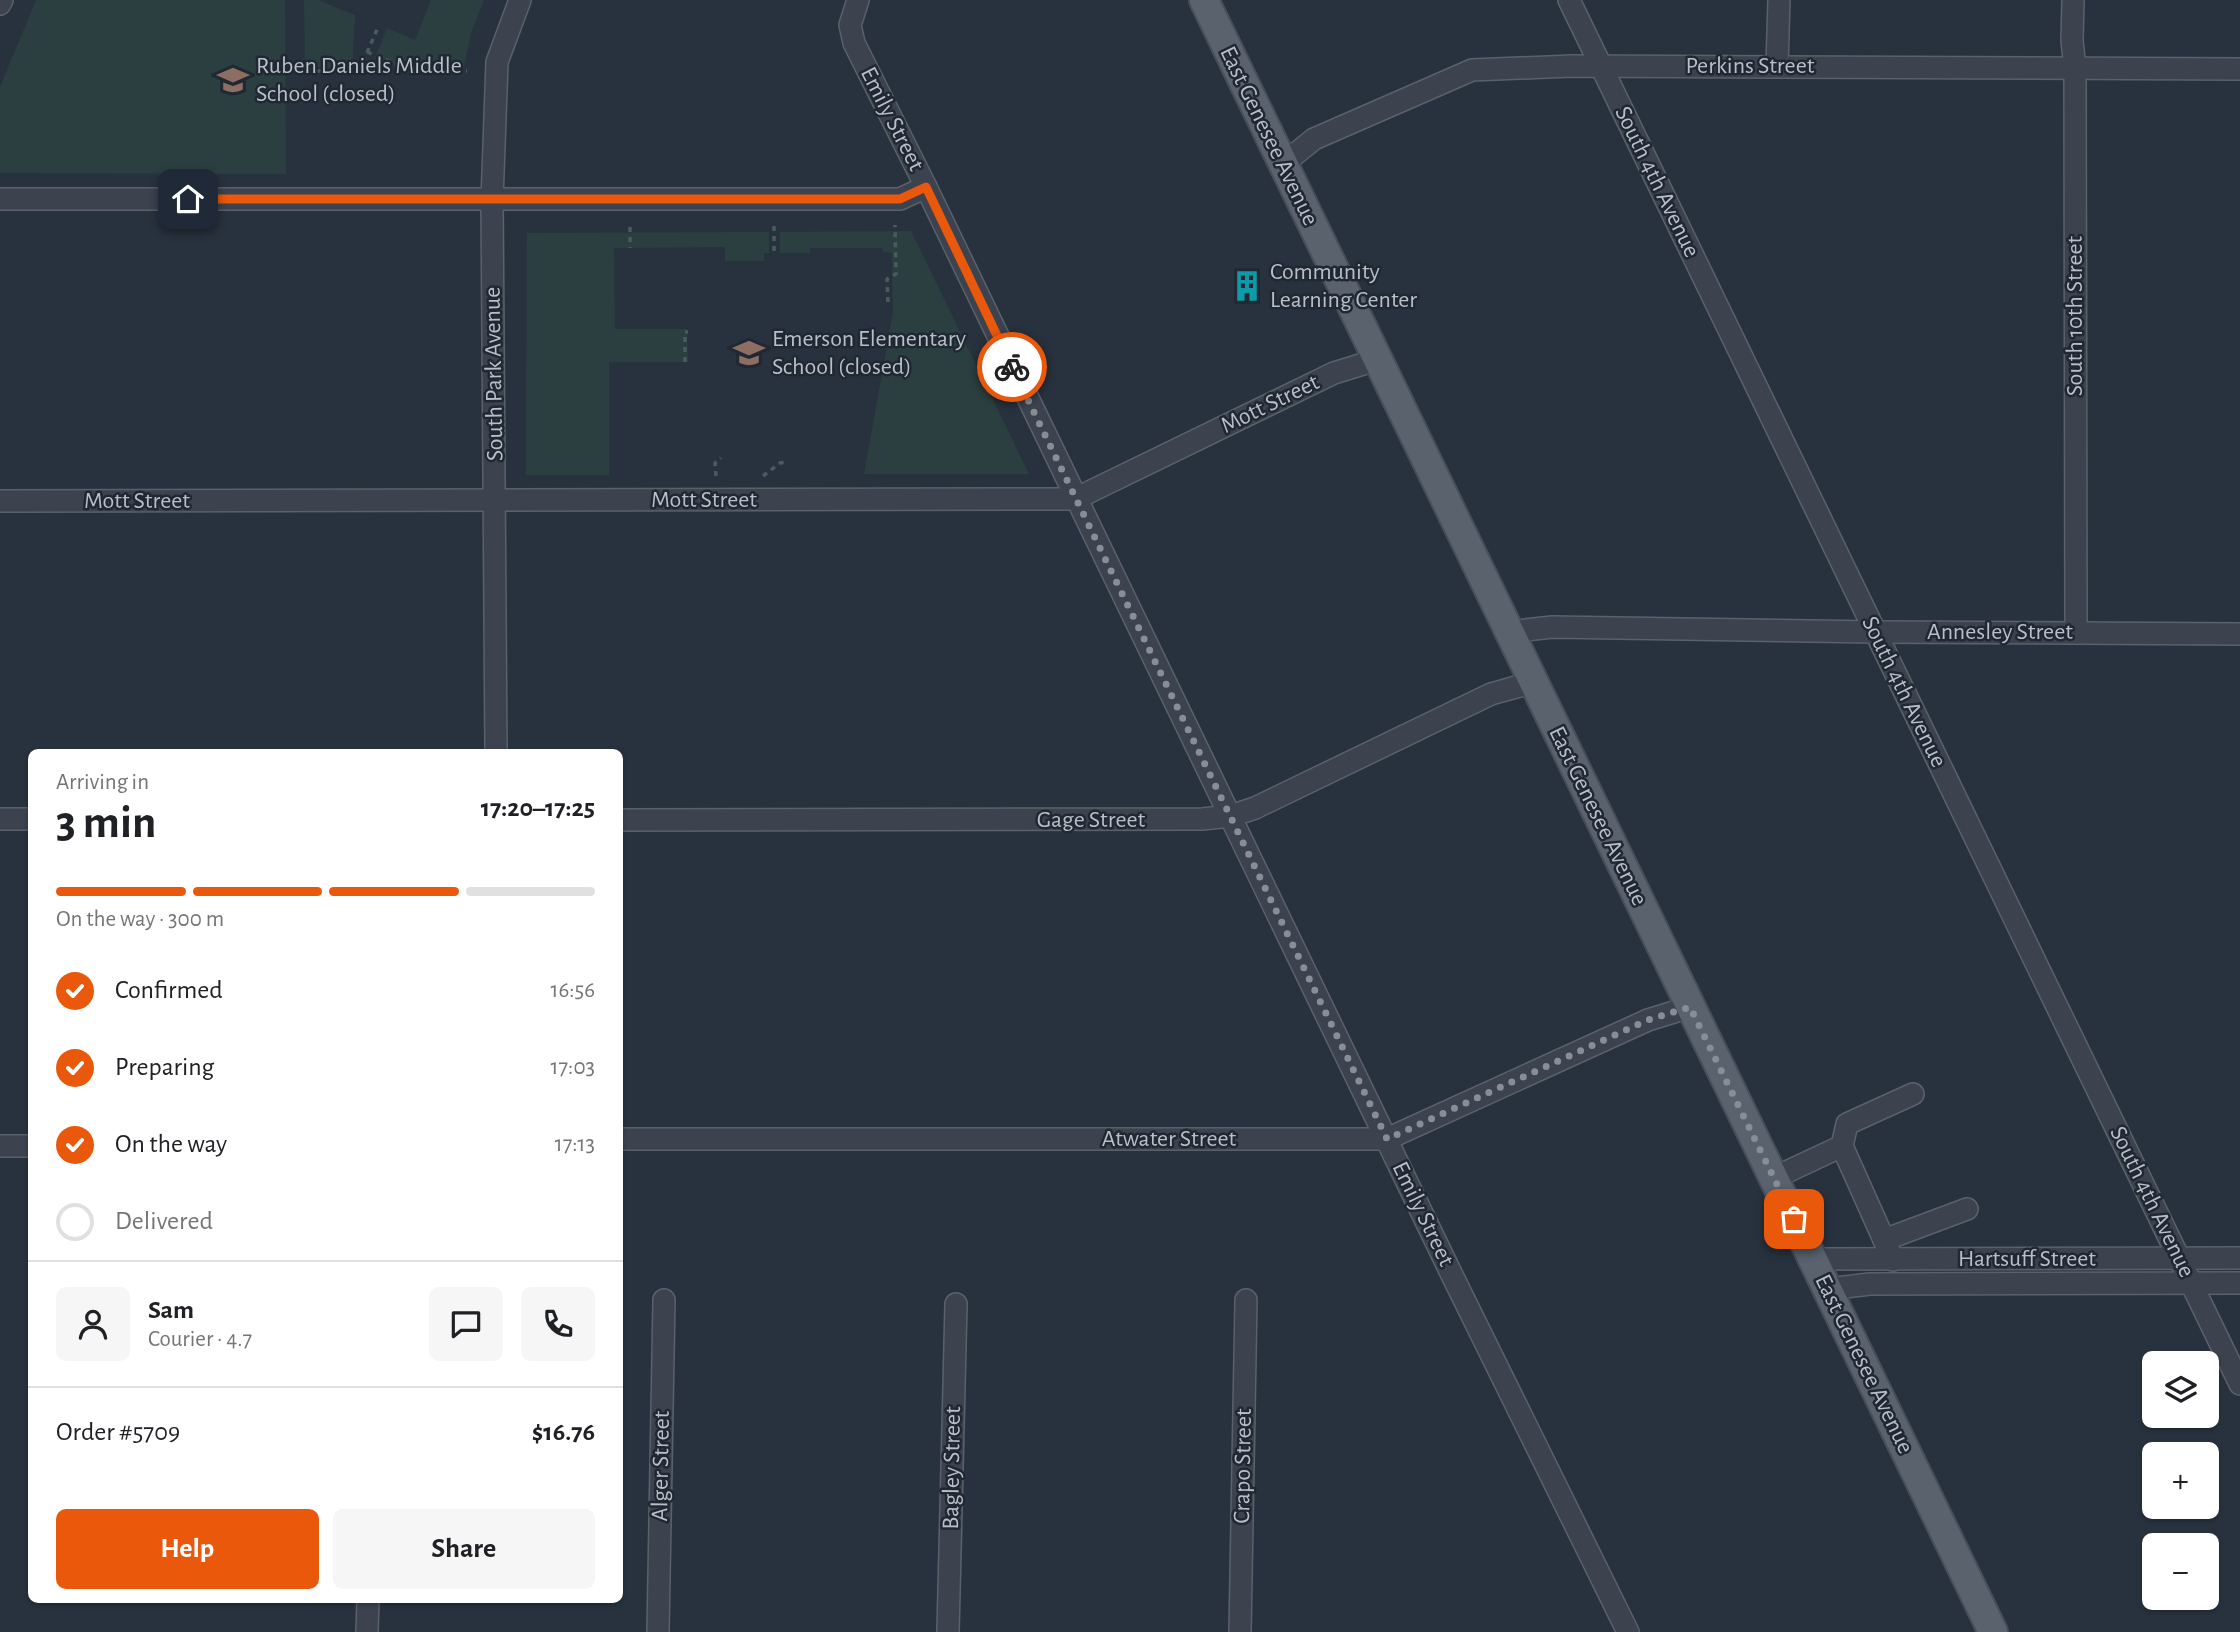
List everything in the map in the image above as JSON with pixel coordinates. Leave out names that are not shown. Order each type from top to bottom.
[{"type":"main road","name":"East Genesee Avenue","points":[[1204,0],[1993,1632]]},
{"type":"street","name":"South Park Avenue","points":[[496,749],[492,200],[496,62],[520,0]]},
{"type":"street","name":"Emily Street","points":[[858,0],[850,25],[854,43],[1628,1632]]},
{"type":"street","name":"South 4th Avenue","points":[[1569,0],[2240,1384]]},
{"type":"street","points":[[1777,65],[1779,0]]},
{"type":"street","name":"South 10th Street","points":[[2073,0],[2076,632]]},
{"type":"street","name":"Perkins Street","points":[[1283,164],[1314,139],[1472,70],[1601,65],[2240,69]]},
{"type":"street","points":[[0,199],[900,199],[926,187]]},
{"type":"street","name":"Mott Street","points":[[0,501],[1075,499],[1334,373],[1376,360]]},
{"type":"street","name":"Annesley Street","points":[[1508,632],[1552,626],[1875,632],[2240,634]]},
{"type":"street","name":"Gage Street","points":[[623,820],[1202,820],[1231,816],[1255,808],[1492,694],[1534,682]]},
{"type":"street","points":[[0,819],[28,819]]},
{"type":"street","name":"Atwater Street","points":[[623,1139],[1387,1139],[1648,1020],[1690,1007]]},
{"type":"street","points":[[1893,1260],[1842,1146],[1847,1125],[1913,1094]]},
{"type":"street","points":[[0,1146],[28,1146]]},
{"type":"street","points":[[1774,1178],[1842,1146]]},
{"type":"street","points":[[1884,1240],[1967,1209]]},
{"type":"street","name":"Hartsuff Street","points":[[1814,1259],[2240,1258]]},
{"type":"street","name":"Hartsuff Street","points":[[1828,1289],[1870,1284],[2240,1283]]},
{"type":"street","name":"Alger Street","points":[[658,1632],[664,1300]]},
{"type":"street","name":"Crapo Street","points":[[1240,1632],[1246,1300]]},
{"type":"street","name":"Bagley Street","points":[[948,1632],[956,1304]]},
{"type":"street","points":[[367,1632],[368,1603]]},
{"type":"path","points":[[359,71],[379,25]]},
{"type":"path","points":[[367,52],[412,71]]},
{"type":"path","points":[[296,71],[467,71]]},
{"type":"path","points":[[888,302],[885,293],[887,279],[896,274],[895,225]]},
{"type":"path","points":[[774,226],[774,253]]},
{"type":"path","points":[[629,227],[629,248]]},
{"type":"path","points":[[685,362],[685,332],[688,332]]},
{"type":"path","points":[[716,476],[715,463],[721,458]]},
{"type":"path","points":[[763,476],[779,463],[787,462]]},
{"type":"green space","name":"Ruben Daniels Middle School (closed)","points":[[36,0],[285,0],[286,174],[0,173],[0,87]]},
{"type":"green space","points":[[304,0],[318,0],[355,15],[352,68],[305,67]]},
{"type":"green space","points":[[431,0],[484,0],[471,33],[463,71],[413,71],[376,56],[387,28],[415,40]]},
{"type":"green space","points":[[911,231],[1029,474],[864,474],[893,312],[892,253],[883,252],[882,248],[810,248],[810,253],[780,253],[780,232]]},
{"type":"green space","points":[[769,232],[769,253],[764,253],[764,261],[725,261],[725,247],[614,248],[615,329],[687,329],[688,362],[609,362],[609,475],[526,475],[527,233]]},
{"type":"way so far","points":[[1012,367],[1387,1139],[1648,1020],[1690,1007],[1794,1219]]},
{"type":"place","name":"Ruben Daniels Middle School (closed)","points":[[233,80]]},
{"type":"place","name":"Community Learning Center","points":[[1247,286]]},
{"type":"place","name":"Emerson Elementary School (closed)","points":[[749,353]]},
{"type":"route","points":[[188,199],[900,199],[926,187],[1012,367]]}]
